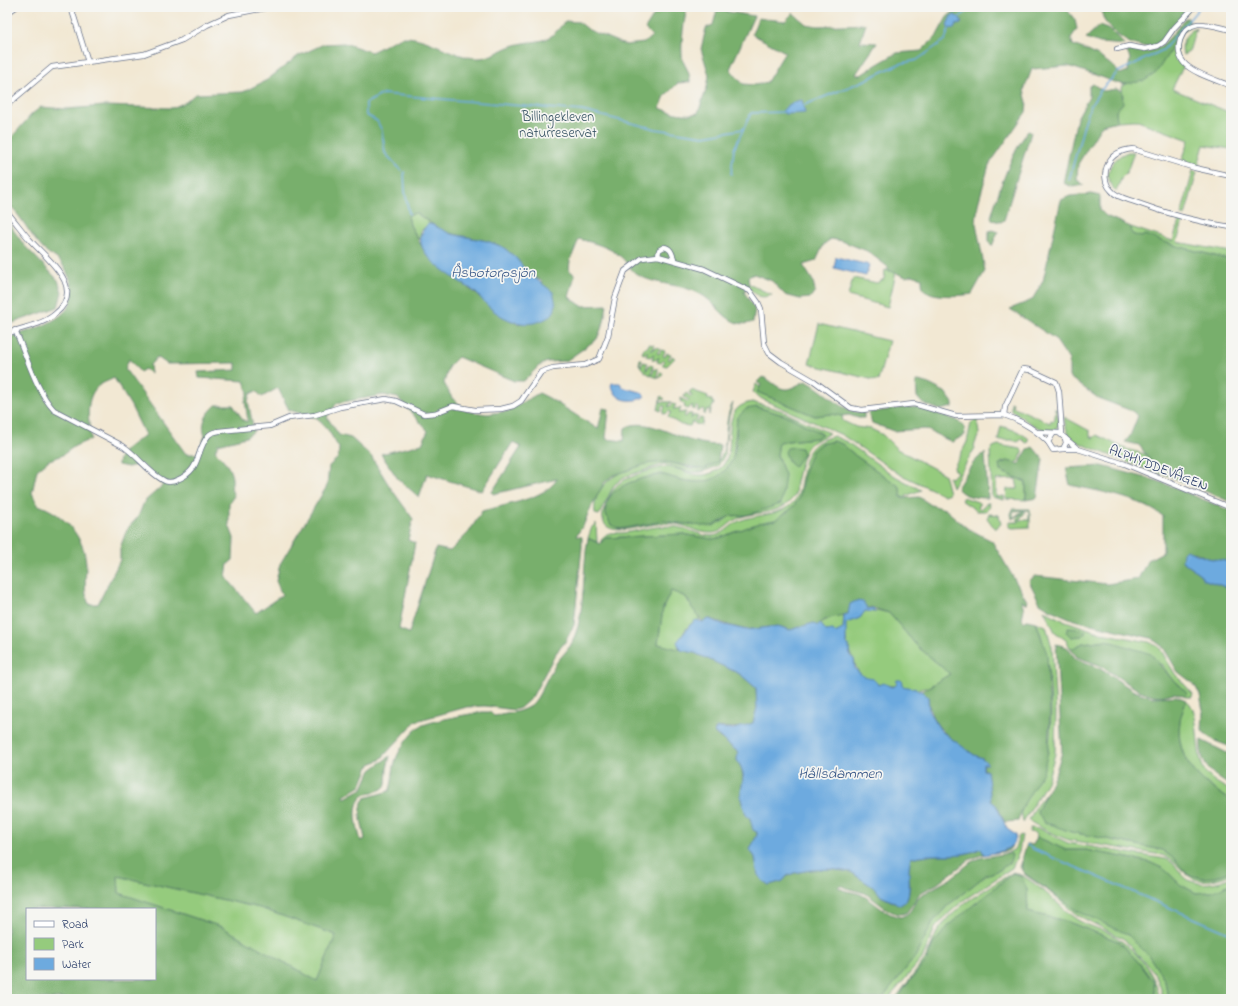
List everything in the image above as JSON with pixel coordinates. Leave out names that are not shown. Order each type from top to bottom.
[{"type":"street","points":[[7,13],[16,7]]},
{"type":"street","points":[[71,7],[88,62]]},
{"type":"street","points":[[7,105],[52,67],[128,57],[158,50],[182,40],[207,25],[229,15],[270,7]]},
{"type":"street","points":[[1117,49],[1128,46],[1145,48],[1158,46],[1164,42],[1177,24],[1194,7]]},
{"type":"street","points":[[1231,30],[1205,24],[1194,25],[1181,37],[1178,52],[1184,63],[1192,69],[1231,86]]},
{"type":"street","points":[[1231,176],[1195,168],[1133,149],[1123,150],[1113,156],[1107,164],[1105,174],[1109,189],[1120,196],[1182,218],[1231,227]]},
{"type":"street","points":[[7,212],[62,275],[67,288],[66,299],[60,310],[54,315],[45,321],[7,334]]},
{"type":"street","points":[[658,256],[659,250],[664,247],[669,248],[674,259]]},
{"type":"street","points":[[15,330],[41,389],[48,403],[54,410],[131,450],[162,480],[172,482],[191,472],[198,462],[208,436],[219,431],[270,426],[289,418],[315,415],[340,407],[386,399],[396,400],[418,412],[430,414],[453,406],[484,410],[501,409],[513,406],[521,401],[541,372],[553,368],[586,365],[599,359],[608,336],[615,298],[625,271],[642,258],[658,256],[674,259],[732,282],[750,291],[758,302],[762,316],[764,343],[770,353],[781,362],[814,381],[851,408],[862,410],[914,404],[956,416],[1004,415],[1012,417],[1038,432],[1048,442],[1053,450],[1063,449],[1066,443],[1063,435],[1059,391],[1056,382],[1030,370],[1023,370],[1005,407],[1004,415]]},
{"type":"street","points":[[1038,432],[1063,435]]},
{"type":"street","points":[[1048,442],[1049,437],[1053,434]]},
{"type":"street","name":"ALPHYDDEVÄGEN","points":[[1063,435],[1078,449]]},
{"type":"street","name":"ALPHYDDEVÄGEN","points":[[1063,449],[1078,449],[1169,481],[1231,508]]},
{"type":"green space","name":"Billingekleven naturreservat","points":[[659,7],[687,7],[682,37],[682,58],[689,73],[690,82],[678,83],[665,96],[660,108],[674,113],[688,114],[698,113],[707,87],[709,75],[701,49],[706,28],[713,25],[717,10],[754,16],[730,69],[743,84],[755,85],[767,82],[785,52],[752,34],[758,18],[785,21],[793,13],[806,24],[818,26],[866,24],[860,42],[877,43],[856,74],[861,75],[897,53],[921,51],[936,37],[947,17],[959,7],[1065,7],[1075,20],[1077,29],[1071,38],[1073,45],[1099,56],[1120,74],[1128,71],[1130,59],[1127,52],[1130,48],[1144,50],[1155,49],[1170,37],[1187,17],[1191,25],[1183,31],[1156,73],[1144,81],[1124,84],[1116,83],[1068,66],[1032,69],[1024,90],[1027,103],[1026,112],[989,165],[978,204],[976,223],[985,271],[972,294],[953,296],[931,293],[923,288],[922,278],[912,275],[906,277],[888,270],[888,267],[867,251],[842,241],[831,239],[824,244],[816,261],[803,265],[813,281],[815,291],[810,298],[800,299],[785,295],[772,281],[754,274],[748,277],[749,284],[744,292],[755,309],[753,322],[745,324],[737,323],[724,315],[702,295],[686,288],[645,279],[631,269],[617,254],[602,246],[579,239],[570,261],[569,270],[575,275],[569,297],[582,306],[607,305],[604,322],[597,339],[566,361],[547,362],[539,366],[524,381],[514,381],[458,357],[449,366],[444,383],[452,398],[467,411],[487,414],[508,411],[539,393],[598,429],[603,408],[609,409],[606,439],[624,441],[625,428],[631,425],[638,424],[653,426],[695,442],[720,445],[718,462],[704,469],[665,462],[646,464],[612,476],[604,483],[589,511],[584,524],[576,536],[582,537],[582,547],[574,625],[565,642],[556,653],[532,697],[520,708],[514,710],[485,706],[467,707],[416,721],[380,760],[370,764],[361,786],[344,796],[345,798],[363,788],[371,770],[390,756],[386,785],[381,790],[363,796],[359,801],[356,821],[361,841],[365,839],[360,815],[362,802],[365,798],[389,791],[398,755],[409,737],[419,727],[440,720],[482,712],[490,712],[494,716],[520,711],[533,703],[537,698],[555,664],[572,642],[578,627],[588,538],[600,544],[605,538],[683,534],[711,539],[719,538],[759,523],[775,520],[791,509],[799,499],[805,469],[812,451],[820,444],[834,441],[842,444],[856,456],[900,487],[901,498],[919,497],[931,505],[945,509],[967,528],[992,541],[1027,601],[1026,604],[1021,599],[1024,609],[1022,618],[1024,622],[1027,620],[1036,622],[1047,654],[1050,713],[1048,752],[1043,772],[1024,804],[1018,821],[1005,822],[996,805],[991,801],[987,771],[983,769],[983,758],[974,755],[948,736],[938,726],[931,714],[928,697],[922,691],[950,674],[917,646],[889,613],[870,607],[868,609],[856,601],[848,614],[824,620],[817,626],[814,623],[790,630],[779,627],[744,629],[711,619],[703,622],[692,608],[686,597],[671,591],[663,608],[658,644],[695,653],[740,674],[756,688],[757,708],[753,723],[737,728],[723,727],[715,729],[715,734],[738,752],[737,760],[743,777],[741,791],[742,803],[757,835],[750,850],[755,857],[758,875],[769,885],[783,881],[787,876],[794,873],[810,870],[830,869],[851,872],[876,889],[881,896],[895,903],[907,900],[910,886],[908,872],[911,858],[929,855],[964,854],[981,848],[984,854],[1007,849],[1012,846],[1008,851],[981,855],[969,860],[937,884],[920,893],[907,912],[903,914],[897,914],[888,910],[865,893],[840,885],[838,887],[862,895],[890,914],[901,917],[909,913],[921,895],[950,879],[971,862],[980,858],[1009,853],[1012,855],[1010,862],[1000,870],[986,875],[947,906],[933,922],[915,957],[882,999],[7,999],[7,338],[36,328],[61,315],[69,306],[73,295],[71,281],[62,264],[58,259],[43,249],[7,203],[7,139],[11,138],[32,114],[41,107],[66,109],[104,106],[172,108],[186,102],[195,94],[243,92],[267,80],[298,56],[324,44],[344,43],[371,52],[404,37],[424,40],[461,55],[480,58],[489,56],[515,45],[548,38],[553,35],[565,21],[579,22],[589,30],[625,45],[644,43],[652,36],[645,29]],"holes":[[[416,213],[444,232],[487,241],[503,247],[516,258],[528,273],[543,282],[521,323],[518,324],[506,318],[426,254],[410,225],[408,215]],[[157,357],[167,364],[236,363],[236,370],[198,372],[199,378],[244,381],[248,392],[245,401],[248,421],[244,421],[233,405],[216,405],[205,419],[203,427],[205,436],[197,454],[186,454],[125,369],[129,359],[140,372],[145,369],[151,374],[150,365]],[[114,378],[131,406],[145,435],[124,451],[118,465],[128,467],[141,464],[163,485],[144,502],[138,517],[127,529],[120,548],[120,560],[98,604],[89,604],[85,589],[86,564],[82,545],[71,527],[56,514],[38,505],[32,493],[37,470],[49,460],[61,456],[75,446],[91,439],[88,412],[90,399],[97,387]],[[278,388],[289,410],[317,418],[328,430],[339,448],[338,458],[329,466],[327,486],[280,564],[276,581],[282,595],[256,613],[226,577],[228,564],[233,560],[234,538],[229,525],[229,503],[234,496],[231,488],[232,478],[230,470],[215,451],[218,444],[246,437],[254,431],[248,401],[250,394],[256,391],[262,397]],[[383,395],[398,398],[428,431],[422,444],[381,454],[398,479],[419,497],[427,474],[482,491],[513,442],[521,447],[492,492],[493,494],[557,479],[544,492],[512,504],[482,511],[469,532],[450,551],[436,548],[409,633],[399,629],[415,543],[408,540],[413,519],[390,487],[371,456],[351,438],[339,435],[327,417],[337,403]],[[118,876],[260,908],[336,935],[317,981],[222,927],[119,893]]]},
{"type":"green space","points":[[1075,7],[1192,7],[1161,42],[1154,46],[1146,47],[1131,43],[1117,35],[1105,22],[1101,9],[1078,9]]},
{"type":"green space","points":[[1099,26],[1110,30],[1125,45],[1100,43],[1086,38]]},
{"type":"green space","points":[[1196,28],[1189,52],[1183,55],[1182,46],[1184,39],[1192,30]]},
{"type":"green space","points":[[1179,37],[1176,51],[1183,67],[1172,89],[1231,113],[1231,149],[1204,145],[1198,166],[1182,161],[1189,140],[1135,120],[1117,121],[1116,111],[1123,97],[1122,88],[1124,84],[1141,78],[1149,73],[1168,53]]},
{"type":"green space","points":[[1093,84],[1103,91],[1116,89],[1122,91],[1123,103],[1116,111],[1117,121],[1102,125],[1078,164],[1077,180],[1084,185],[1073,187],[1063,183],[1077,118],[1089,97],[1089,86]]},
{"type":"green space","points":[[1028,131],[1031,132],[1030,136],[1004,220],[1001,222],[992,220],[991,217],[1006,172],[1016,150]]},
{"type":"green space","points":[[1128,152],[1134,152],[1127,172],[1122,177],[1116,191],[1111,186],[1108,174],[1113,163]]},
{"type":"green space","points":[[1193,171],[1197,172],[1185,216],[1181,215]]},
{"type":"green space","points":[[1091,194],[1100,196],[1100,210],[1106,216],[1131,227],[1132,234],[1141,237],[1145,235],[1173,245],[1231,260],[1231,502],[1167,475],[1155,467],[1139,445],[1125,442],[1130,436],[1138,416],[1132,411],[1098,398],[1069,377],[1069,360],[1055,339],[1010,309],[1032,300],[1043,281],[1061,200],[1070,196]]},
{"type":"green space","points":[[416,213],[433,225],[428,224],[421,231],[419,240],[410,225],[408,215]]},
{"type":"green space","points":[[7,221],[24,245],[58,280],[62,292],[58,307],[7,325]]},
{"type":"green space","points":[[1179,221],[1183,222],[1177,242],[1231,252],[1231,260],[1173,245],[1145,235],[1141,237],[1132,234],[1131,227],[1173,241]]},
{"type":"green space","points":[[992,230],[998,232],[992,246],[989,242],[989,231]]},
{"type":"green space","points":[[885,270],[896,272],[888,307],[848,296],[853,278],[877,283],[884,279]]},
{"type":"green space","points":[[749,284],[772,295],[760,297],[747,287]]},
{"type":"green space","points":[[819,324],[889,341],[878,381],[809,364]]},
{"type":"green space","points":[[649,344],[654,345],[651,350],[652,351],[655,347],[660,348],[657,353],[659,354],[661,350],[665,351],[663,356],[665,357],[667,353],[671,354],[668,359],[670,360],[672,356],[675,358],[667,366],[662,365],[665,361],[664,360],[661,363],[657,362],[659,357],[656,360],[652,359],[654,354],[650,357],[646,356],[648,351],[644,354],[642,353],[645,347],[647,348]]},
{"type":"green space","points":[[640,359],[642,359],[640,365],[642,366],[643,362],[647,363],[646,370],[649,365],[653,366],[651,374],[653,374],[654,369],[658,369],[657,376],[659,377],[660,372],[663,374],[660,378],[654,377],[645,372],[639,364]]},
{"type":"green space","points":[[762,377],[783,389],[793,387],[806,381],[848,409],[864,413],[864,418],[831,414],[815,416],[757,392],[761,385],[757,382]]},
{"type":"green space","points":[[916,381],[927,383],[945,392],[953,403],[953,407],[940,410],[922,403],[917,397]]},
{"type":"green space","points":[[756,384],[760,387],[757,392],[815,416],[831,414],[842,416],[843,421],[856,427],[871,429],[883,435],[897,449],[944,474],[949,493],[944,495],[899,474],[842,435],[762,399],[753,392]]},
{"type":"green space","points":[[691,390],[708,396],[707,399],[712,400],[714,403],[709,415],[710,410],[708,409],[704,415],[704,409],[698,412],[698,407],[696,406],[695,410],[692,410],[693,405],[687,409],[684,407],[685,405],[681,402],[681,398],[688,402],[689,400],[684,397],[686,393],[691,397],[692,395],[689,393]]},
{"type":"green space","points":[[660,401],[671,402],[668,406],[669,407],[672,404],[676,405],[673,409],[681,408],[679,413],[686,412],[684,416],[686,417],[688,414],[692,414],[691,419],[693,416],[698,416],[696,420],[698,421],[700,418],[703,419],[702,425],[692,422],[690,426],[681,425],[668,417],[671,412],[669,411],[666,414],[663,413],[665,406],[662,406],[661,411],[658,410]]},
{"type":"green space","points":[[752,402],[780,410],[829,433],[809,445],[807,448],[800,465],[795,495],[787,504],[781,508],[739,518],[720,531],[713,533],[669,524],[659,524],[620,530],[608,527],[604,523],[604,511],[612,491],[621,482],[635,475],[664,467],[671,467],[697,475],[704,475],[719,469],[725,462],[729,453],[731,422],[734,413],[741,406]],"holes":[[[757,407],[790,417],[822,434],[816,438],[779,442],[777,455],[785,475],[747,515],[730,516],[722,522],[683,524],[664,521],[620,529],[611,525],[606,514],[615,491],[627,484],[661,474],[682,480],[698,482],[713,480],[724,472],[733,459],[737,418]]]},
{"type":"green space","points":[[1011,402],[1013,403],[1012,406],[1050,423],[1051,420],[1054,421],[1056,411],[1054,409],[1057,409],[1059,425],[1057,426],[1057,429],[1051,430],[1039,428],[1033,425],[1011,410]]},
{"type":"green space","points":[[733,403],[729,416],[724,456],[718,466],[701,472],[691,472],[664,464],[624,477],[614,485],[599,515],[595,514],[595,502],[600,491],[607,482],[617,474],[628,469],[641,465],[665,462],[699,469],[708,467],[718,462],[722,456],[728,417]]},
{"type":"green space","points":[[757,407],[790,417],[822,434],[816,438],[779,442],[777,455],[785,475],[781,504],[747,515],[730,516],[713,526],[664,521],[620,529],[611,525],[606,514],[606,505],[610,497],[616,491],[632,482],[651,476],[665,475],[680,480],[700,482],[712,479],[723,472],[732,461],[734,454],[737,418],[746,409]]},
{"type":"green space","points":[[919,407],[956,420],[964,425],[965,435],[952,442],[925,429],[893,431],[872,423],[868,413],[900,408]]},
{"type":"green space","points":[[1064,417],[1090,431],[1090,436],[1093,438],[1097,435],[1126,449],[1145,454],[1155,467],[1167,475],[1090,448],[1074,440],[1067,430]]},
{"type":"green space","points":[[977,419],[979,434],[974,446],[975,448],[952,487],[948,476],[952,478],[957,472],[953,469],[967,442],[971,423]]},
{"type":"green space","points":[[1001,426],[1017,431],[1028,438],[1029,442],[1026,443],[1022,439],[1018,442],[1012,440],[998,440]]},
{"type":"green space","points":[[834,436],[847,442],[893,475],[921,490],[901,498],[900,487],[856,456],[842,444],[833,441],[820,444],[802,487],[799,499],[791,509],[775,520],[759,523],[719,538],[711,539],[683,534],[605,538],[600,544],[602,538],[609,533],[622,533],[663,526],[677,527],[699,534],[712,536],[723,532],[739,521],[780,511],[794,501],[799,492],[802,471],[810,450],[819,442]]},
{"type":"green space","points":[[998,445],[1021,449],[1023,452],[1019,461],[1013,463],[1007,461],[1002,462],[1000,471],[1026,482],[1026,500],[1006,499],[1007,489],[1018,489],[1016,479],[996,480],[996,497],[1004,496],[1004,500],[992,497],[990,452],[993,447]]},
{"type":"green space","points":[[1033,447],[1043,459],[1037,498],[1026,500],[1026,482],[1000,471],[999,464],[1008,461],[1019,464],[1028,449]]},
{"type":"green space","points":[[787,448],[801,448],[803,454],[794,467],[789,463],[785,452]]},
{"type":"green space","points":[[985,453],[988,498],[967,495],[957,488],[976,460]]},
{"type":"green space","points":[[1102,466],[1158,481],[1231,511],[1231,562],[1207,558],[1195,552],[1182,561],[1200,574],[1203,579],[1231,589],[1231,747],[1215,741],[1202,731],[1203,710],[1200,695],[1194,684],[1178,672],[1163,647],[1151,638],[1074,620],[1051,610],[1040,603],[1029,581],[1035,576],[1107,584],[1138,579],[1148,560],[1163,552],[1163,516],[1142,504],[1118,496],[1070,485],[1066,468]]},
{"type":"green space","points":[[963,497],[978,502],[980,504],[978,507],[980,509],[987,503],[989,503],[990,507],[986,511],[977,511],[961,500]]},
{"type":"green space","points":[[1013,509],[1030,509],[1030,527],[1009,527],[1009,522],[1019,522],[1017,518],[1023,513],[1012,519],[1011,514]],"holes":[[[1027,510],[1029,511],[1029,520],[1019,520],[1025,512],[1022,511],[1013,518],[1013,511]]]},
{"type":"green space","points":[[989,514],[999,515],[1001,524],[995,529],[987,518]]},
{"type":"green space","points":[[596,523],[597,542],[588,538],[592,527]]},
{"type":"green space","points":[[671,591],[686,597],[700,620],[692,623],[685,630],[678,647],[681,650],[658,644],[663,608]]},
{"type":"green space","points":[[876,610],[889,613],[917,646],[950,674],[927,687],[915,690],[902,686],[901,682],[897,680],[897,685],[895,686],[879,685],[872,678],[861,675],[857,670],[854,659],[848,648],[845,627],[846,623],[860,618],[865,611],[875,612]]},
{"type":"green space","points":[[1044,610],[1060,619],[1101,633],[1149,642],[1159,647],[1175,674],[1193,694],[1192,697],[1186,697],[1187,693],[1171,678],[1162,665],[1106,640],[1083,643],[1070,648],[1067,641],[1055,632]]},
{"type":"green space","points":[[837,615],[844,615],[843,629],[835,633],[826,631],[820,623]]},
{"type":"green space","points":[[1036,622],[1046,626],[1052,647],[1056,712],[1055,754],[1047,782],[1023,822],[1021,811],[1041,770],[1048,751],[1050,736],[1051,703],[1048,668],[1045,651]]},
{"type":"green space","points":[[1068,628],[1081,629],[1086,632],[1083,636],[1071,637],[1066,632]]},
{"type":"green space","points":[[1106,640],[1151,654],[1171,678],[1187,693],[1186,697],[1174,693],[1161,696],[1152,695],[1138,690],[1099,665],[1077,657],[1070,648],[1083,643]]},
{"type":"green space","points":[[1056,644],[1067,647],[1075,658],[1099,668],[1134,691],[1152,697],[1176,696],[1186,700],[1181,718],[1179,735],[1181,747],[1192,768],[1200,778],[1231,800],[1231,871],[1216,877],[1203,878],[1188,875],[1174,859],[1162,850],[1071,832],[1044,822],[1037,812],[1055,775],[1062,752]]},
{"type":"green space","points":[[1186,700],[1191,705],[1194,713],[1202,765],[1206,773],[1211,778],[1231,791],[1231,800],[1200,778],[1192,768],[1181,747],[1179,735],[1181,718]]},
{"type":"green space","points":[[1201,740],[1231,755],[1231,786],[1218,778],[1208,768],[1202,756]]},
{"type":"green space","points":[[1046,793],[1037,812],[1071,832],[1162,850],[1174,859],[1189,875],[1203,878],[1216,877],[1231,871],[1231,874],[1221,878],[1204,881],[1194,879],[1189,876],[1170,859],[1162,855],[1069,840],[1054,834],[1035,825],[1029,820],[1036,806]]},
{"type":"green space","points":[[1030,828],[1040,829],[1068,843],[1166,859],[1172,863],[1184,877],[1197,883],[1221,881],[1231,877],[1231,884],[1211,892],[1196,893],[1181,885],[1164,869],[1149,862],[1086,850],[1066,850],[1037,837],[1036,833],[1029,832]]},
{"type":"green space","points":[[1022,835],[1019,852],[1012,868],[964,900],[946,916],[935,928],[922,959],[888,999],[884,996],[915,957],[933,922],[947,906],[986,875],[1000,870],[1012,855],[1009,852],[1015,849],[1019,836]]},
{"type":"green space","points":[[1037,837],[1066,850],[1086,850],[1149,862],[1164,869],[1181,885],[1196,893],[1211,892],[1231,884],[1231,999],[1168,999],[1165,981],[1149,956],[1127,934],[1077,911],[1024,873],[1022,866],[1023,855],[1027,844],[1033,845]]},
{"type":"green space","points":[[1022,861],[1022,868],[1025,873],[1049,889],[1127,934],[1149,956],[1165,981],[1168,999],[1161,999],[1161,989],[1155,974],[1124,939],[1077,915],[1047,890],[1024,874],[1020,867]]},
{"type":"green space","points":[[1013,872],[1027,879],[1076,919],[1119,939],[1135,953],[1149,971],[1158,990],[1159,999],[1155,999],[1154,983],[1141,965],[1120,942],[1066,921],[1028,912],[1027,890],[1022,877],[1013,873],[977,903],[933,944],[927,960],[905,987],[898,999],[895,999],[925,959],[937,932],[946,920],[966,902]]},
{"type":"green space","points":[[1013,873],[1022,877],[1027,890],[1028,912],[1066,921],[1120,942],[1141,965],[1154,983],[1155,999],[898,999],[905,987],[927,960],[933,944],[951,923]]},
{"type":"green space","points":[[118,876],[260,908],[336,935],[317,981],[222,927],[119,893]]},
{"type":"water","points":[[955,15],[962,20],[961,24],[956,25],[954,29],[950,28],[949,30],[947,25],[951,16]]},
{"type":"water","points":[[802,100],[805,113],[786,114],[782,112],[790,104]]},
{"type":"water","name":"Åsbotorpsjön","points":[[428,224],[451,234],[487,241],[503,247],[516,258],[528,273],[553,292],[555,310],[551,316],[539,322],[522,323],[505,318],[498,314],[473,291],[442,270],[425,253],[421,243],[422,234]]},
{"type":"water","points":[[836,257],[869,265],[866,276],[834,268]]},
{"type":"water","points":[[612,383],[620,383],[624,388],[641,392],[645,396],[636,400],[622,399],[611,386]]},
{"type":"water","points":[[1186,550],[1207,558],[1231,562],[1231,589],[1203,579],[1200,574],[1182,561],[1183,553]]},
{"type":"water","name":"Hållsdammen","points":[[856,601],[863,602],[868,609],[873,608],[876,612],[865,611],[860,618],[846,623],[846,643],[849,646],[850,656],[854,659],[855,669],[863,676],[872,678],[879,685],[884,683],[891,687],[898,683],[896,682],[897,680],[901,680],[903,682],[902,686],[915,687],[918,691],[922,691],[928,697],[929,712],[941,731],[974,755],[982,758],[988,764],[983,764],[983,770],[987,771],[991,801],[996,805],[1007,829],[1016,835],[1015,840],[1009,848],[994,853],[984,855],[981,848],[964,854],[929,855],[911,858],[909,864],[908,897],[905,902],[900,905],[881,896],[876,889],[851,872],[830,869],[810,870],[794,873],[787,876],[783,881],[769,885],[763,881],[758,875],[755,857],[750,850],[757,832],[753,830],[750,818],[746,815],[741,797],[743,775],[737,760],[738,752],[714,732],[717,728],[734,729],[753,723],[757,708],[756,688],[740,674],[695,653],[681,650],[677,642],[696,620],[703,622],[709,619],[746,630],[778,626],[790,630],[814,623],[817,626],[820,623],[826,631],[833,630],[835,633],[843,629],[844,615],[848,614],[850,604]]},
{"type":"waterway","points":[[958,18],[974,7]]},
{"type":"waterway","points":[[1069,180],[1085,121],[1091,105],[1100,91],[1118,72],[1163,50],[1200,7]]},
{"type":"waterway","points":[[802,106],[861,82],[899,64],[917,60],[945,40],[949,29]]},
{"type":"waterway","points":[[401,170],[385,153],[382,131],[377,121],[366,115],[366,103],[383,94],[582,111],[656,129],[704,136],[743,129]]},
{"type":"waterway","points":[[731,174],[734,149],[751,113],[783,112]]},
{"type":"waterway","points":[[404,172],[405,191],[409,214]]},
{"type":"waterway","points":[[1027,845],[1033,849],[1231,934]]}]
